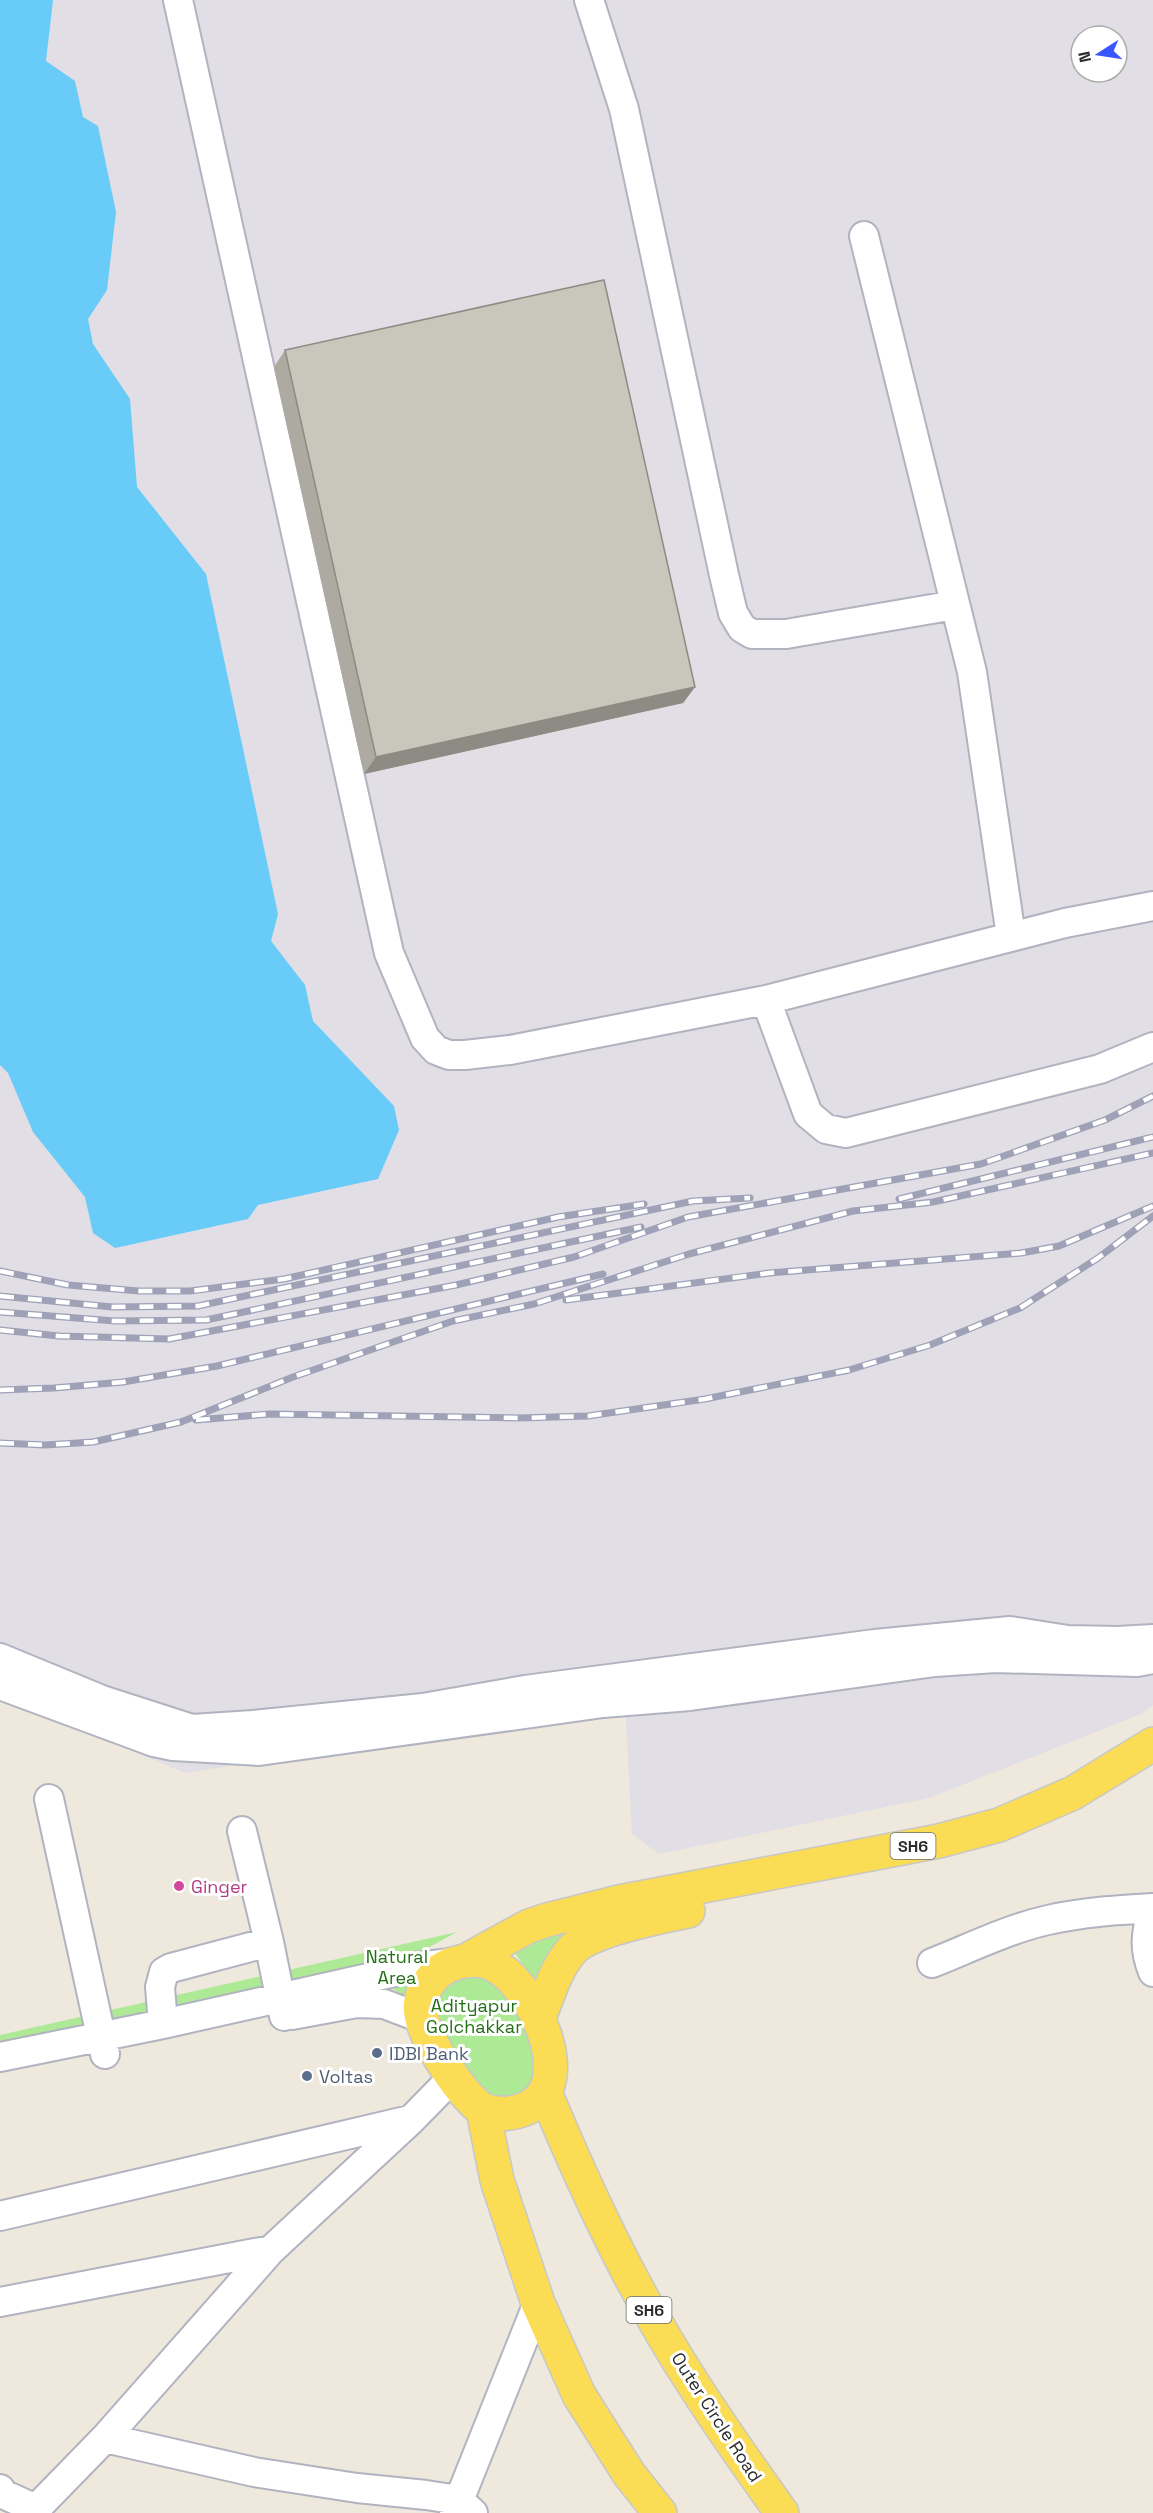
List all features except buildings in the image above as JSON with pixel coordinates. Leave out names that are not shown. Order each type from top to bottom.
[{"type":"main road","name":"SH6","points":[[421,2018],[422,1998],[428,1983],[436,1972],[447,1965],[462,1962],[529,1926],[619,1902],[939,1841],[999,1825],[1073,1793],[1153,1744]]},
{"type":"main road","name":"SH6","points":[[539,2018],[563,1962],[575,1948],[594,1936],[662,1916],[904,1867],[994,1843],[1046,1827],[1093,1808],[1153,1770]]},
{"type":"main road","points":[[421,2018],[453,2077],[469,2100],[483,2109],[495,2114],[521,2111],[535,2105],[545,2092],[550,2062],[539,2018],[526,1993],[510,1974],[484,1961],[462,1962]]},
{"type":"main road","name":"Outer Circle Road","points":[[545,2092],[583,2181],[645,2303],[693,2384],[782,2513]]},
{"type":"main road","points":[[483,2109],[497,2180],[538,2303],[579,2395],[629,2474],[660,2513]]},
{"type":"street","points":[[178,0],[389,952],[425,1038],[436,1050],[449,1055],[510,1050],[766,1000],[1065,922],[1153,906]]},
{"type":"street","points":[[589,0],[624,109],[724,575],[733,612],[742,628],[753,634],[767,636],[955,605]]},
{"type":"street","points":[[864,236],[972,672],[1011,936]]},
{"type":"street","points":[[766,1000],[808,1114],[826,1129],[846,1133],[1100,1069],[1153,1047]]},
{"type":"street","points":[[0,1685],[154,1742],[173,1746],[256,1738],[525,1690],[920,1639],[1010,1631],[1143,1650]]},
{"type":"street","points":[[0,1659],[102,1700],[192,1729],[256,1738]]},
{"type":"street","points":[[50,1799],[103,2045]]},
{"type":"street","points":[[242,1830],[270,1942],[283,2007]]},
{"type":"street","points":[[932,1963],[993,1938],[1046,1921],[1090,1912],[1153,1909],[1146,1930],[1146,1946],[1153,1971]]},
{"type":"street","points":[[163,2024],[160,1987],[164,1972],[171,1968],[270,1942]]},
{"type":"street","points":[[0,2057],[103,2045],[283,2007],[417,1967],[462,1962]]},
{"type":"street","points":[[0,2078],[163,2024],[283,2007],[357,2003],[384,2004],[421,2018]]},
{"type":"street","points":[[0,2489],[3,2494],[34,2511],[105,2438],[271,2250],[411,2120],[453,2077]]},
{"type":"street","points":[[0,2216],[411,2120]]},
{"type":"street","points":[[0,2301],[271,2250]]},
{"type":"street","points":[[105,2438],[254,2472],[357,2488],[426,2494],[462,2509],[538,2303]]},
{"type":"shaded area","points":[[0,0],[1153,0],[1153,1705],[1141,1714],[929,1798],[659,1854],[632,1834],[625,1703],[185,1773],[0,1696]]},
{"type":"green space","points":[[641,1908],[537,1985],[510,1946]]},
{"type":"green space","name":"Natural Area","points":[[457,1932],[420,1952],[424,2007],[377,1980],[0,2057],[0,2035]]},
{"type":"green space","name":"Adityapur Golchakkar","points":[[464,1967],[515,1993],[535,2056],[530,2101],[493,2108],[442,2052],[431,1988]]},
{"type":"water","points":[[0,0],[53,0],[46,61],[75,81],[83,117],[98,126],[116,212],[107,290],[88,319],[93,344],[130,399],[137,487],[206,574],[278,914],[271,941],[305,985],[313,1021],[394,1106],[399,1130],[378,1179],[258,1205],[248,1219],[115,1248],[93,1233],[85,1197],[33,1132],[8,1073],[0,1065]]},
{"type":"railway","points":[[0,1330],[59,1336],[169,1339],[456,1285],[574,1257],[688,1217],[981,1164],[1105,1120],[1153,1096]]},
{"type":"railway","points":[[899,1199],[1153,1137]]},
{"type":"railway","points":[[0,1443],[45,1445],[93,1442],[181,1422],[293,1377],[453,1321],[534,1304],[689,1254],[853,1211],[933,1202],[1153,1153]]},
{"type":"railway","points":[[0,1296],[112,1307],[198,1306],[693,1201],[750,1198]]},
{"type":"railway","points":[[0,1271],[68,1285],[139,1291],[190,1291],[284,1279],[558,1217],[644,1204]]},
{"type":"railway","points":[[566,1300],[769,1273],[1021,1253],[1059,1246],[1153,1206]]},
{"type":"railway","points":[[196,1420],[270,1414],[519,1418],[588,1416],[705,1399],[849,1370],[930,1345],[1020,1308],[1098,1258],[1153,1216]]},
{"type":"railway","points":[[0,1312],[115,1321],[206,1320],[641,1227]]},
{"type":"railway","points":[[0,1390],[123,1382],[217,1366],[603,1274]]},
{"type":"place","name":"Ginger","points":[[179,1886]]},
{"type":"place","name":"IDBI Bank","points":[[377,2053]]},
{"type":"place","name":"Voltas","points":[[307,2076]]}]
